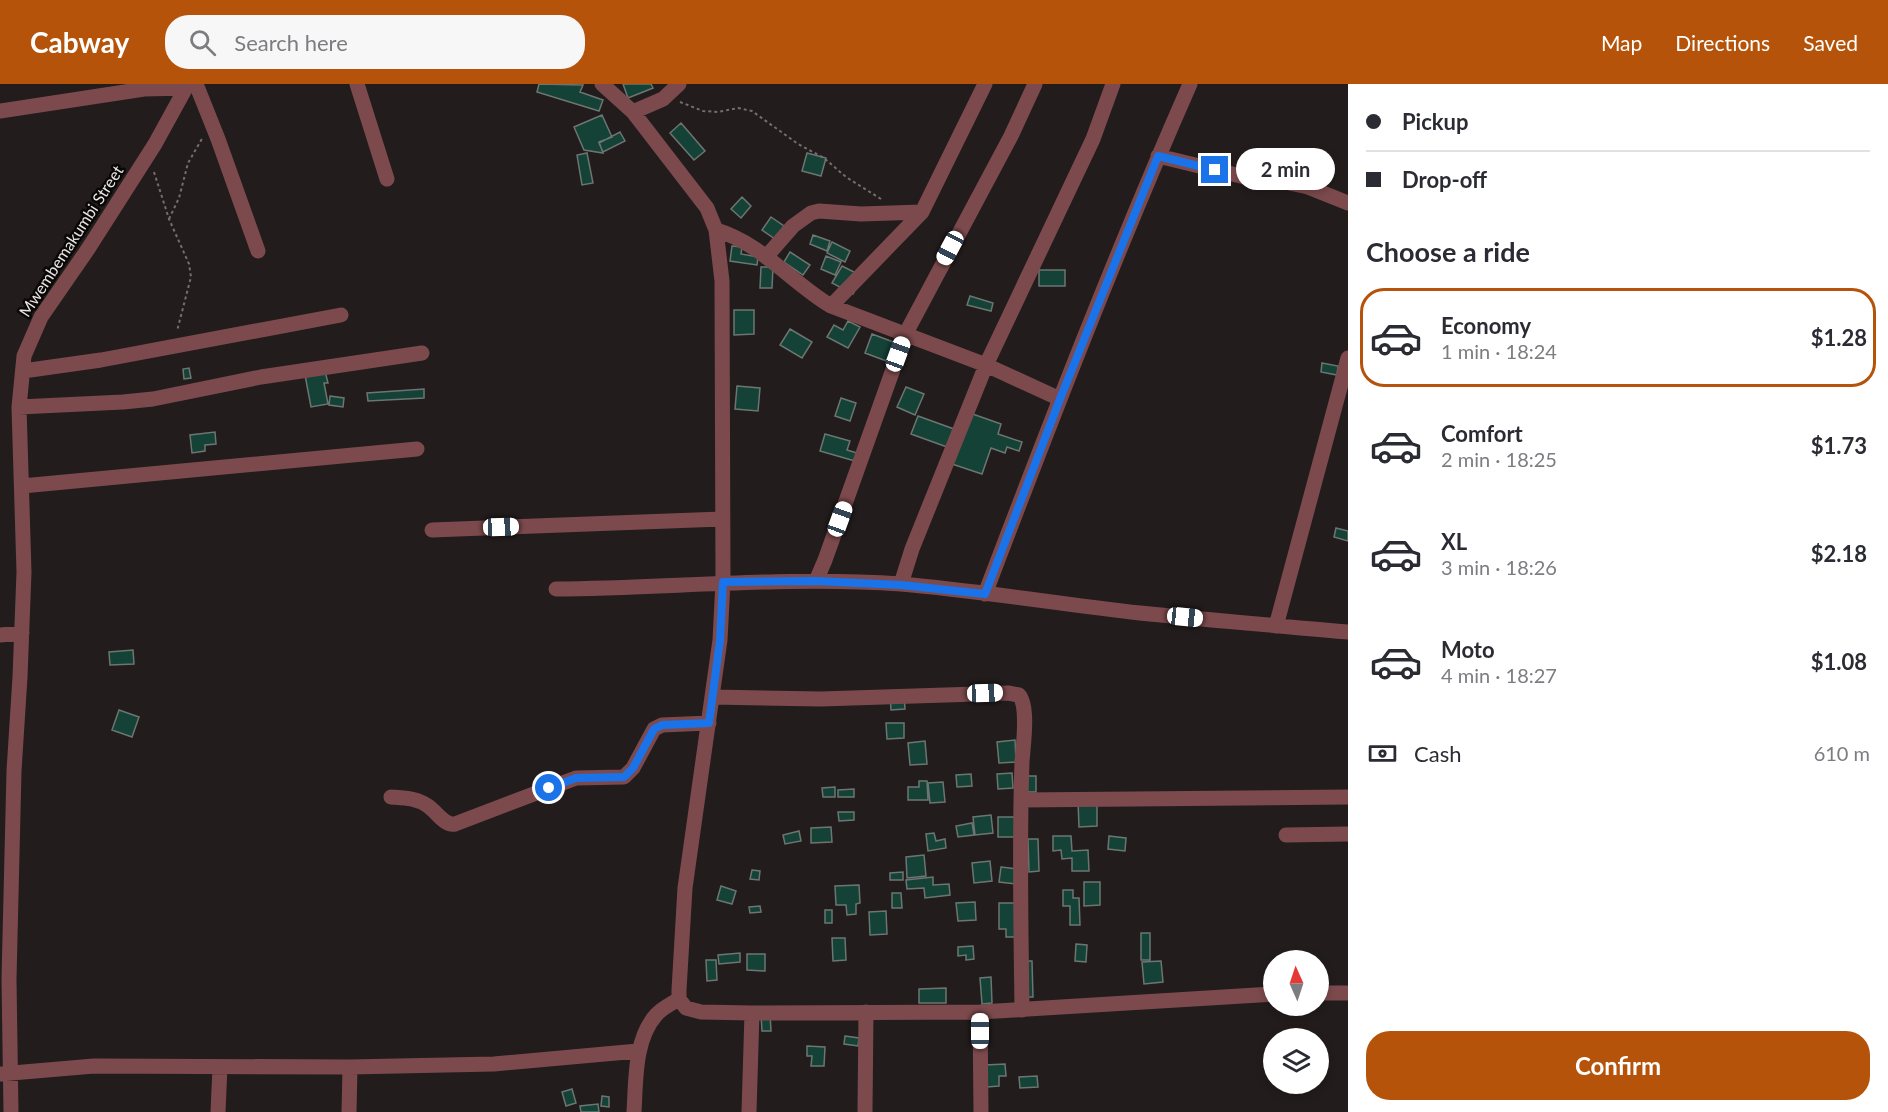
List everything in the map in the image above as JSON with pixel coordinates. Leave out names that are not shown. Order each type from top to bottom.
[{"type":"street","points":[[357,84],[387,179]]},
{"type":"street","points":[[602,84],[633,112],[707,208],[716,230],[722,281],[723,582],[720,640],[713,697],[685,888],[680,999],[686,1008],[701,1012],[752,1013],[980,1012],[1263,995]]},
{"type":"street","points":[[633,112],[663,99],[679,84]]},
{"type":"street","points":[[831,306],[922,212],[985,84]]},
{"type":"street","points":[[816,581],[906,333],[1011,136],[1035,84]]},
{"type":"street","points":[[901,585],[912,549],[986,365],[1093,139],[1113,84]]},
{"type":"street","points":[[985,594],[1060,399],[1158,156],[1190,84]]},
{"type":"street","points":[[0,111],[98,90],[190,85],[211,121],[258,251]]},
{"type":"street","name":"Mwembemakumbi Street","points":[[10,1112],[5,1073],[9,979],[6,891],[22,633],[24,548],[19,407],[27,347],[41,317],[88,249],[190,85]]},
{"type":"street","points":[[1158,156],[1253,179],[1280,181],[1308,187],[1348,203]]},
{"type":"street","points":[[766,257],[793,226],[811,213],[819,211],[861,214],[922,212]]},
{"type":"street","points":[[716,230],[741,240],[815,297],[831,306],[986,365],[1060,399]]},
{"type":"street","points":[[23,371],[101,360],[342,315]]},
{"type":"street","points":[[19,407],[153,399],[261,377],[422,352]]},
{"type":"street","points":[[1276,626],[1348,358]]},
{"type":"street","points":[[22,486],[417,449]]},
{"type":"street","points":[[432,530],[722,519]]},
{"type":"street","points":[[556,589],[637,588],[723,582],[816,581],[901,585],[1140,613],[1348,632]]},
{"type":"street","points":[[0,635],[22,633]]},
{"type":"street","points":[[713,697],[821,699],[1008,693],[1019,695],[1022,699],[1024,716],[1021,800],[1022,1010]]},
{"type":"street","points":[[392,797],[415,800],[427,805],[446,823],[455,824],[576,778],[624,777],[633,768],[657,727],[709,723]]},
{"type":"street","points":[[1021,800],[1348,797]]},
{"type":"street","points":[[1286,835],[1348,834]]},
{"type":"street","points":[[1329,993],[1348,993]]},
{"type":"street","points":[[634,1112],[638,1052],[654,1016],[680,999]]},
{"type":"street","points":[[865,1112],[866,1012]]},
{"type":"street","points":[[980,1012],[981,1112]]},
{"type":"street","points":[[749,1112],[752,1013]]},
{"type":"street","points":[[5,1073],[94,1066],[350,1067],[494,1064],[638,1052]]},
{"type":"street","points":[[218,1112],[219,1067]]},
{"type":"street","points":[[349,1112],[350,1067]]},
{"type":"path","points":[[663,99],[687,103],[704,111],[717,112],[738,108],[752,111],[798,144],[824,158],[846,177],[897,212]]},
{"type":"path","points":[[169,219],[179,198],[188,163],[211,121]]},
{"type":"path","points":[[148,154],[169,219],[183,249],[191,276],[173,345]]},
{"type":"building","points":[[539,84],[583,85],[580,92],[603,100],[599,111],[537,92]]},
{"type":"building","points":[[623,84],[651,84],[653,88],[628,98]]},
{"type":"building","points":[[602,115],[612,137],[599,142],[603,153],[584,150],[574,127]]},
{"type":"building","points":[[681,123],[705,151],[694,160],[670,133]]},
{"type":"building","points":[[620,132],[625,141],[603,152],[599,143]]},
{"type":"building","points":[[587,153],[593,183],[582,185],[577,155]]},
{"type":"building","points":[[807,153],[826,158],[821,176],[802,171]]},
{"type":"building","points":[[742,197],[751,206],[741,218],[731,209]]},
{"type":"building","points":[[771,217],[784,226],[775,239],[762,230]]},
{"type":"building","points":[[813,235],[830,241],[827,251],[810,244]]},
{"type":"building","points":[[832,242],[850,251],[845,262],[827,253]]},
{"type":"building","points":[[732,246],[742,247],[741,254],[758,257],[757,265],[730,261]]},
{"type":"building","points":[[790,252],[810,265],[803,275],[784,262]]},
{"type":"building","points":[[826,256],[841,262],[835,275],[821,269]]},
{"type":"building","points":[[842,266],[862,276],[853,294],[832,283]]},
{"type":"building","points":[[761,267],[773,267],[772,288],[760,288]]},
{"type":"building","points":[[1039,270],[1065,270],[1065,286],[1039,286]]},
{"type":"building","points":[[970,296],[993,303],[991,311],[967,305]]},
{"type":"building","points":[[734,310],[754,310],[754,334],[734,335]]},
{"type":"building","points":[[848,321],[860,327],[848,348],[827,337],[834,325],[843,330]]},
{"type":"building","points":[[790,329],[812,342],[802,358],[780,345]]},
{"type":"building","points":[[872,334],[896,343],[889,362],[865,353]]},
{"type":"building","points":[[1322,363],[1338,366],[1337,375],[1321,372]]},
{"type":"building","points":[[189,368],[191,378],[184,379],[183,369]]},
{"type":"building","points":[[325,371],[328,383],[324,383],[328,404],[311,407],[305,375]]},
{"type":"building","points":[[737,386],[760,388],[758,411],[735,409]]},
{"type":"building","points":[[906,387],[924,394],[915,415],[897,407]]},
{"type":"building","points":[[424,389],[424,398],[368,401],[367,393]]},
{"type":"building","points":[[330,396],[344,398],[343,407],[329,405]]},
{"type":"building","points":[[841,398],[856,403],[850,421],[835,416]]},
{"type":"building","points":[[967,412],[1001,424],[998,434],[1022,442],[1019,451],[1007,447],[1005,453],[991,448],[982,474],[949,463]]},
{"type":"building","points":[[918,416],[954,429],[947,447],[911,434]]},
{"type":"building","points":[[215,432],[216,444],[205,445],[205,451],[192,453],[190,435]]},
{"type":"building","points":[[825,434],[850,441],[847,450],[857,453],[855,461],[820,451]]},
{"type":"building","points":[[1336,528],[1348,531],[1348,541],[1334,537]]},
{"type":"building","points":[[133,650],[134,664],[110,665],[109,652]]},
{"type":"building","points":[[904,694],[905,709],[891,710],[890,695]]},
{"type":"building","points":[[119,710],[139,717],[132,737],[112,730]]},
{"type":"building","points":[[886,723],[904,723],[904,738],[887,739]]},
{"type":"building","points":[[1015,740],[1016,762],[999,763],[997,742]]},
{"type":"building","points":[[925,741],[927,764],[910,765],[908,743]]},
{"type":"building","points":[[1012,773],[1013,788],[998,789],[997,774]]},
{"type":"building","points":[[971,774],[972,786],[957,787],[956,775]]},
{"type":"building","points":[[1027,776],[1036,776],[1036,792],[1027,792]]},
{"type":"building","points":[[919,781],[927,781],[928,800],[908,800],[908,787],[919,787]]},
{"type":"building","points":[[943,782],[945,802],[930,803],[928,783]]},
{"type":"building","points":[[835,787],[835,797],[823,797],[822,788]]},
{"type":"building","points":[[854,789],[854,797],[838,797],[838,790]]},
{"type":"building","points":[[1078,801],[1097,801],[1097,826],[1079,827]]},
{"type":"building","points":[[838,812],[854,812],[854,820],[839,821]]},
{"type":"building","points":[[991,815],[993,833],[975,835],[973,817]]},
{"type":"building","points":[[998,817],[1016,817],[1016,837],[998,837]]},
{"type":"building","points":[[972,823],[974,835],[958,837],[956,826]]},
{"type":"building","points":[[831,827],[832,842],[811,843],[811,828]]},
{"type":"building","points":[[799,831],[801,841],[785,844],[783,835]]},
{"type":"building","points":[[934,833],[936,841],[945,839],[946,848],[928,851],[926,834]]},
{"type":"building","points":[[1053,836],[1071,836],[1072,851],[1088,850],[1089,871],[1072,871],[1072,858],[1062,859],[1061,850],[1053,851]]},
{"type":"building","points":[[1109,836],[1126,838],[1125,851],[1108,849]]},
{"type":"building","points":[[1028,839],[1038,839],[1039,871],[1029,872]]},
{"type":"building","points":[[924,855],[926,876],[907,878],[906,857]]},
{"type":"building","points":[[990,861],[992,881],[974,883],[972,863]]},
{"type":"building","points":[[1001,867],[1018,869],[1016,884],[999,882]]},
{"type":"building","points":[[752,870],[760,871],[759,880],[750,879]]},
{"type":"building","points":[[903,872],[903,880],[890,880],[890,873]]},
{"type":"building","points":[[933,877],[933,885],[949,884],[950,895],[925,898],[924,888],[907,889],[906,880]]},
{"type":"building","points":[[1084,882],[1100,882],[1100,905],[1084,906]]},
{"type":"building","points":[[859,885],[860,903],[856,904],[856,914],[847,915],[846,905],[836,905],[835,886]]},
{"type":"building","points":[[721,886],[736,891],[732,904],[717,900]]},
{"type":"building","points":[[1063,890],[1073,890],[1073,898],[1079,898],[1080,925],[1070,925],[1070,906],[1063,906]]},
{"type":"building","points":[[892,893],[901,893],[902,908],[892,908]]},
{"type":"building","points":[[975,902],[976,920],[958,921],[956,903]]},
{"type":"building","points":[[999,903],[1015,903],[1016,937],[1006,937],[1006,929],[999,929]]},
{"type":"building","points":[[760,906],[761,912],[750,913],[749,907]]},
{"type":"building","points":[[825,910],[832,910],[832,923],[825,923]]},
{"type":"building","points":[[886,911],[887,934],[870,935],[869,912]]},
{"type":"building","points":[[1141,933],[1150,933],[1150,960],[1141,960]]},
{"type":"building","points":[[832,938],[845,938],[846,960],[833,961]]},
{"type":"building","points":[[1076,944],[1087,945],[1086,962],[1075,961]]},
{"type":"building","points":[[973,946],[974,959],[966,960],[966,955],[958,956],[958,947]]},
{"type":"building","points":[[740,953],[740,962],[719,964],[718,955]]},
{"type":"building","points":[[747,954],[765,954],[765,971],[747,970]]},
{"type":"building","points":[[706,960],[716,960],[717,980],[707,981]]},
{"type":"building","points":[[1021,961],[1032,961],[1033,997],[1022,997]]},
{"type":"building","points":[[1161,961],[1163,982],[1144,984],[1142,962]]},
{"type":"building","points":[[991,977],[992,1003],[982,1004],[980,978]]},
{"type":"building","points":[[946,988],[946,1003],[919,1003],[919,989]]},
{"type":"building","points":[[761,1014],[770,1014],[771,1031],[762,1031]]},
{"type":"building","points":[[845,1036],[859,1038],[858,1046],[844,1044]]},
{"type":"building","points":[[807,1046],[825,1047],[824,1066],[811,1066],[812,1056],[807,1056]]},
{"type":"building","points":[[1005,1064],[1006,1076],[999,1076],[999,1086],[987,1087],[985,1065]]},
{"type":"building","points":[[1037,1076],[1038,1087],[1020,1088],[1019,1077]]},
{"type":"building","points":[[572,1089],[576,1103],[566,1106],[562,1092]]},
{"type":"building","points":[[602,1096],[609,1097],[609,1107],[601,1106]]},
{"type":"building","points":[[598,1104],[599,1112],[581,1112],[580,1106]]},
{"type":"route","points":[[549,788],[576,778],[624,777],[633,768],[657,727],[709,723],[720,640],[723,582],[816,581],[901,585],[985,594],[1060,399],[1158,156],[1215,170]]}]
